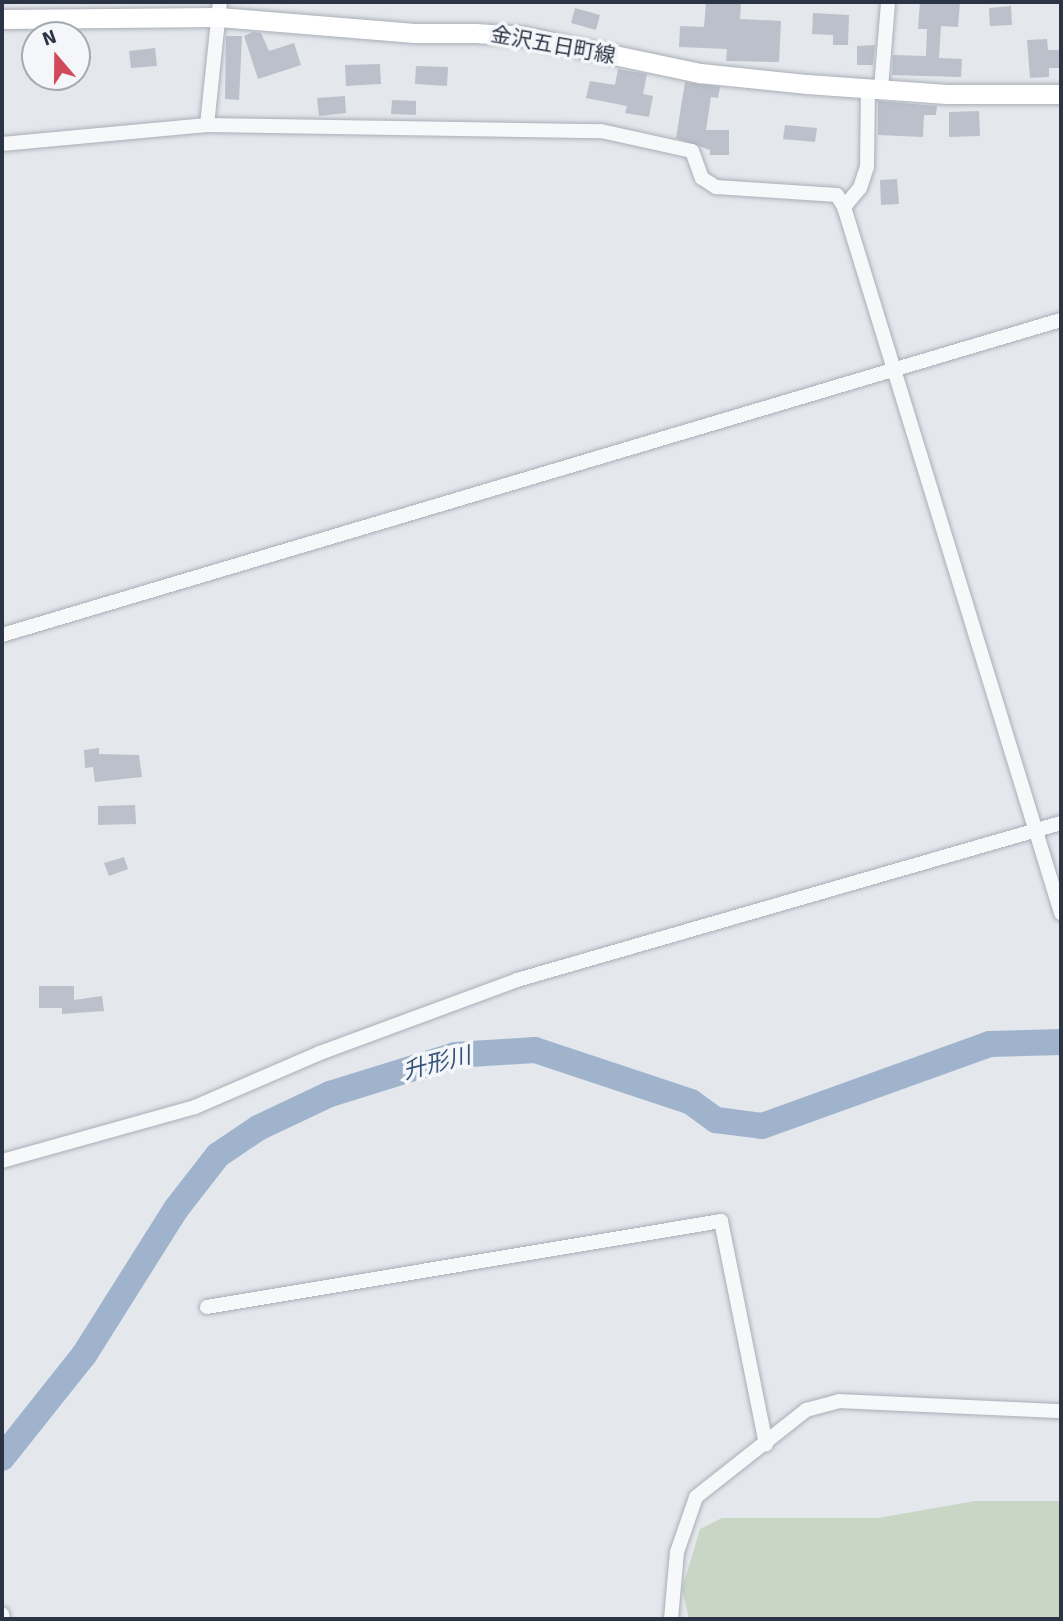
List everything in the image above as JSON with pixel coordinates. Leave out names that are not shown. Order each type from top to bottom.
[{"type":"main road","name":"金沢五日町線","points":[[2,19],[220,9],[524,36],[700,73],[947,94],[1057,90]]},
{"type":"street","points":[[844,206],[860,188],[867,167],[888,2]]},
{"type":"street","points":[[207,125],[220,9]]},
{"type":"street","points":[[2,144],[207,125],[601,131],[692,151],[702,178],[716,187],[830,193],[844,206],[1061,913]]},
{"type":"street","points":[[2,635],[1061,320]]},
{"type":"street","points":[[2,1161],[217,1100],[320,1053],[517,980],[1061,823]]},
{"type":"street","points":[[207,1307],[721,1221],[766,1445]]},
{"type":"street","points":[[671,1619],[677,1552],[696,1497],[766,1445],[797,1415],[839,1401],[1061,1411]]},
{"type":"street","points":[[2,1614],[3,1619]]},
{"type":"green space","points":[[975,1501],[1061,1501],[1061,1619],[689,1619],[682,1589],[700,1529],[722,1518],[878,1518]]},
{"type":"building","points":[[706,2],[741,2],[740,19],[781,21],[779,62],[726,61],[727,49],[679,47],[680,26],[704,27]]},
{"type":"building","points":[[920,2],[960,2],[958,27],[941,26],[939,58],[962,59],[961,77],[892,75],[893,55],[926,56],[927,29],[918,29]]},
{"type":"building","points":[[1011,6],[1012,25],[990,26],[989,8]]},
{"type":"building","points":[[575,8],[600,15],[596,30],[571,23]]},
{"type":"building","points":[[813,13],[849,15],[848,45],[833,45],[833,35],[812,34]]},
{"type":"building","points":[[253,32],[261,33],[269,51],[294,43],[301,65],[258,79],[244,36]]},
{"type":"building","points":[[226,36],[242,36],[239,100],[225,99]]},
{"type":"building","points":[[1047,39],[1048,50],[1061,50],[1061,68],[1049,68],[1049,77],[1030,78],[1027,40]]},
{"type":"building","points":[[875,45],[873,65],[857,65],[857,46]]},
{"type":"building","points":[[155,48],[157,66],[131,68],[129,51]]},
{"type":"building","points":[[380,64],[381,84],[346,86],[345,65]]},
{"type":"building","points":[[416,66],[448,67],[447,86],[415,84]]},
{"type":"building","points":[[618,69],[647,74],[643,94],[653,96],[649,117],[625,113],[627,106],[586,98],[590,81],[615,85]]},
{"type":"building","points":[[685,82],[720,87],[718,98],[711,97],[706,130],[729,130],[729,155],[710,155],[710,150],[676,138]]},
{"type":"building","points":[[345,96],[346,113],[319,116],[317,98]]},
{"type":"building","points":[[392,100],[416,101],[416,115],[391,114]]},
{"type":"building","points":[[878,101],[937,106],[936,115],[924,115],[923,137],[878,135]]},
{"type":"building","points":[[979,111],[980,136],[949,137],[949,112]]},
{"type":"building","points":[[785,125],[817,128],[815,142],[783,139]]},
{"type":"building","points":[[897,179],[899,204],[881,205],[880,180]]},
{"type":"building","points":[[99,748],[99,754],[139,755],[142,777],[95,782],[93,767],[85,768],[84,750]]},
{"type":"building","points":[[135,805],[136,824],[98,825],[98,806]]},
{"type":"building","points":[[124,857],[128,869],[109,876],[104,863]]},
{"type":"building","points":[[39,986],[74,986],[74,1000],[102,996],[104,1011],[62,1014],[62,1008],[39,1008]]},
{"type":"waterway","name":"升形川","points":[[2,1458],[84,1355],[176,1209],[218,1155],[258,1128],[330,1094],[455,1055],[535,1050],[691,1102],[716,1120],[762,1126],[990,1044],[1061,1042]]}]
